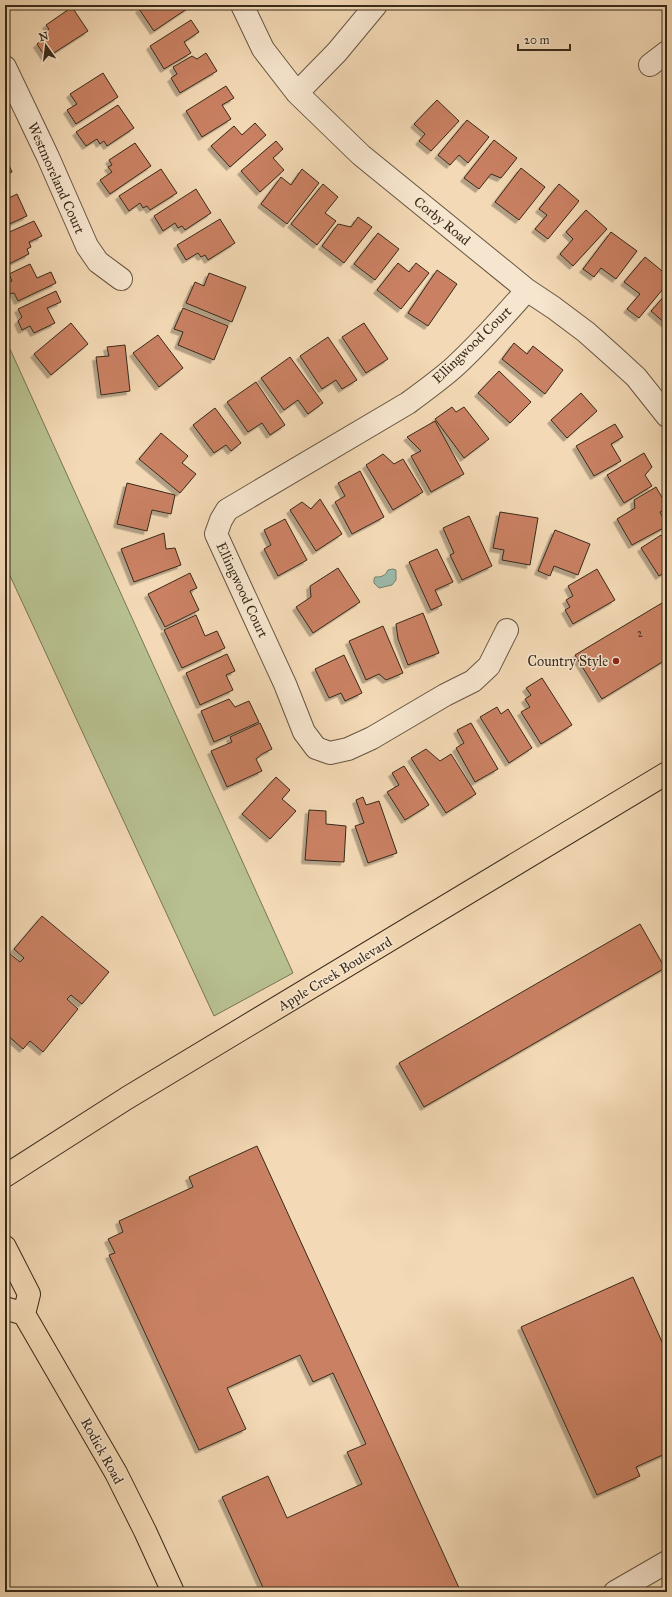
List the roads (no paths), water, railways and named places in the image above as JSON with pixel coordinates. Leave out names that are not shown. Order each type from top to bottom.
[{"type":"main road","name":"Apple Creek Boulevard","points":[[5,1176],[127,1098],[667,773]]},
{"type":"main road","name":"Rodick Road","points":[[5,1246],[29,1294],[14,1311],[116,1473],[173,1592]]},
{"type":"street","name":"Corby Road","points":[[242,5],[263,49],[297,93],[361,155],[526,290],[554,308],[586,332],[636,377],[667,416]]},
{"type":"street","points":[[297,93],[337,52],[376,5]]},
{"type":"street","name":"Westmoreland Court","points":[[5,67],[48,157],[87,246],[98,262],[121,279]]},
{"type":"street","name":"Ellingwood Court","points":[[507,630],[489,666],[473,681],[445,695],[372,738],[348,749],[330,753],[316,748],[304,732],[285,684],[216,534],[221,520],[227,510],[408,403],[426,390],[453,368],[526,290]]},
{"type":"street","points":[[615,1592],[667,1562]]},
{"type":"place","name":"Country Style","points":[[616,661]]}]
